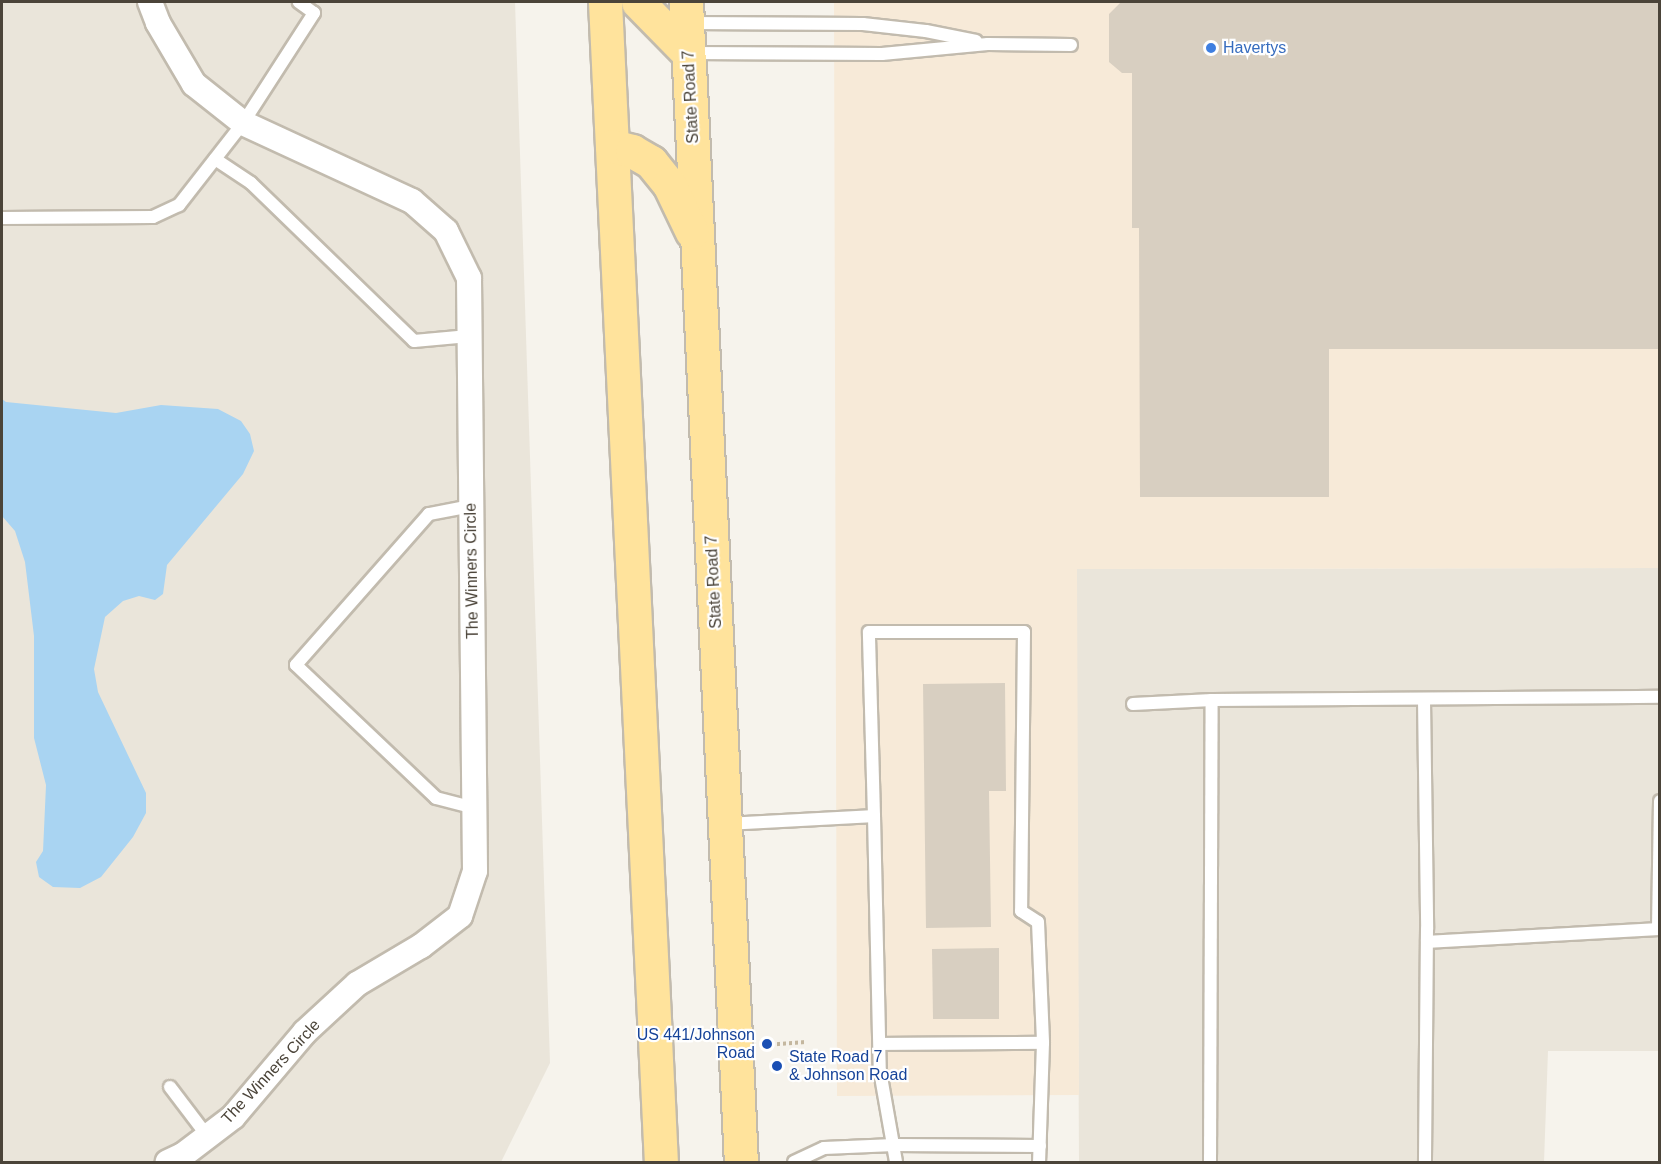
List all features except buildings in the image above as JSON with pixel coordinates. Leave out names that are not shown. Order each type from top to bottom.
[{"type":"main road","points":[[605,2],[661,1162]]},
{"type":"main road","points":[[638,2],[687,26]]},
{"type":"main road","name":"State Road 7","points":[[687,26],[741,1162]]},
{"type":"main road","points":[[612,146],[632,151],[651,162],[669,184],[698,244]]},
{"type":"street","name":"The Winners Circle","points":[[150,2],[158,23],[194,84],[243,123],[412,201],[446,231],[469,278],[470,336],[475,871],[460,916],[421,946],[357,984],[305,1032],[233,1117],[183,1155],[168,1162]]},
{"type":"lane","points":[[2,218],[153,217],[179,205],[243,123],[314,13],[299,2]]},
{"type":"lane","points":[[687,26],[863,24],[926,31],[988,44]]},
{"type":"lane","points":[[687,26],[882,54],[988,44],[1071,45]]},
{"type":"lane","points":[[215,159],[251,183],[414,341],[470,336]]},
{"type":"lane","points":[[471,506],[429,514],[296,665],[436,798],[475,808]]},
{"type":"lane","points":[[896,1162],[880,1071],[869,632],[1024,632],[1022,911],[1038,922],[1043,1043],[1039,1162]]},
{"type":"lane","points":[[1133,704],[1212,700],[1659,697]]},
{"type":"lane","points":[[1209,1162],[1212,700]]},
{"type":"lane","points":[[1424,700],[1427,942],[1425,1162]]},
{"type":"lane","points":[[1427,942],[1658,929],[1659,801]]},
{"type":"lane","points":[[726,824],[873,816]]},
{"type":"lane","points":[[880,1044],[1043,1043]]},
{"type":"lane","points":[[170,1088],[208,1137]]},
{"type":"lane","points":[[794,1162],[825,1148],[894,1145],[1040,1146]]},
{"type":"path","points":[[736,1047],[806,1042]]},
{"type":"shaded area","points":[[2,2],[515,2],[550,1063],[501,1162],[2,1162]]},
{"type":"shaded area","points":[[834,2],[1659,2],[1659,568],[1077,569],[1079,1095],[837,1096]]},
{"type":"shaded area","points":[[1659,568],[1659,1051],[1548,1051],[1544,1162],[1079,1162],[1076,569]]},
{"type":"water","points":[[2,399],[6,402],[116,413],[161,405],[218,409],[241,421],[250,434],[254,451],[243,474],[167,565],[163,594],[155,600],[139,596],[123,601],[105,617],[94,669],[98,692],[146,793],[146,813],[133,837],[101,877],[80,888],[53,887],[39,877],[36,862],[43,851],[46,785],[34,738],[34,636],[25,562],[15,531],[2,516]]},
{"type":"place","name":"Havertys","points":[[1211,48]]},
{"type":"place","name":"US 441/Johnson Road","points":[[767,1044]]},
{"type":"place","name":"State Road 7 & Johnson Road","points":[[777,1066]]}]
